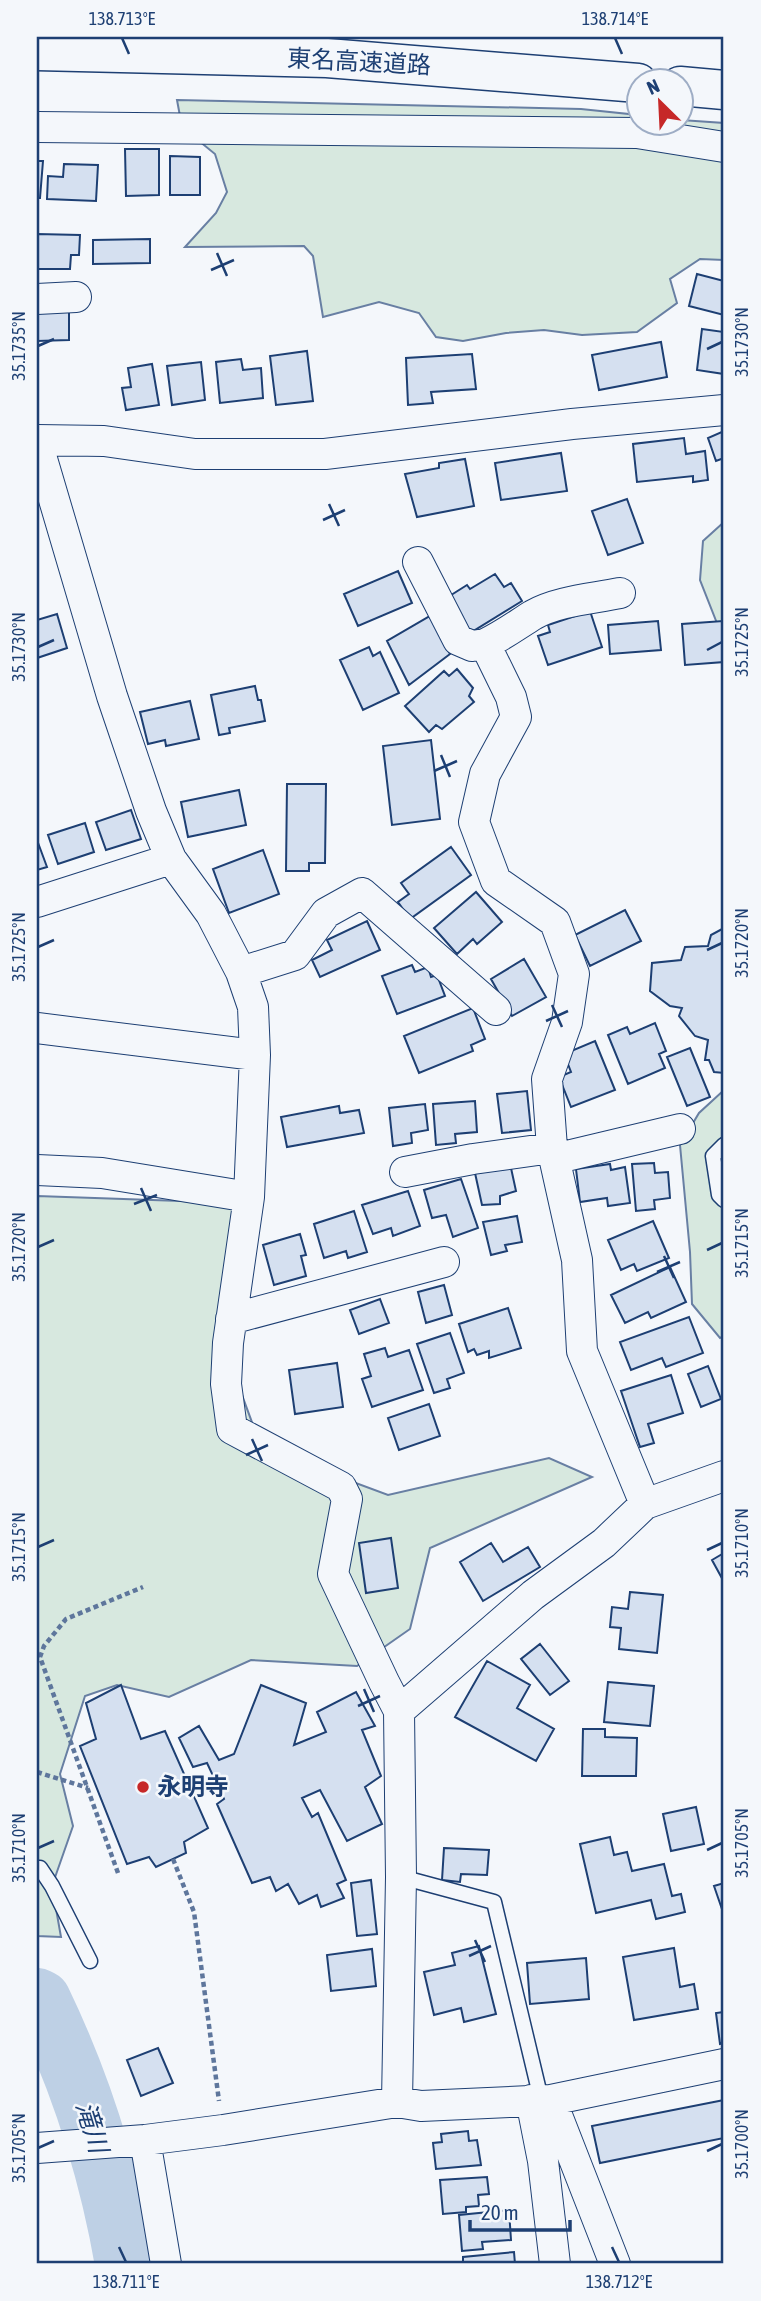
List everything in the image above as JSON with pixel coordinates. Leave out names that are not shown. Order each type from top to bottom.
[{"type":"highway","name":"東名高速道路","points":[[37,51],[327,58],[624,82]]},
{"type":"highway","points":[[694,87],[724,90]]},
{"type":"street","points":[[37,127],[637,133],[724,146]]},
{"type":"street","points":[[37,299],[76,297]]},
{"type":"street","points":[[397,2102],[401,1877],[399,1711],[333,1574],[347,1499],[341,1487],[232,1429],[226,1384],[231,1319],[249,1197],[255,1055],[253,1007],[241,972],[211,914],[171,859],[151,811],[112,696],[37,441],[104,441],[195,454],[326,454],[572,424],[724,410]]},
{"type":"street","points":[[418,562],[458,640],[472,646],[485,644],[511,631],[534,614],[564,604],[620,593]]},
{"type":"street","points":[[485,644],[511,697],[516,717],[485,774],[474,822],[496,881],[555,922],[573,974],[567,1022],[547,1079],[553,1153],[576,1261],[582,1351],[645,1504]]},
{"type":"street","points":[[37,902],[171,859]]},
{"type":"street","points":[[241,972],[295,954],[326,913],[362,893],[496,1010]]},
{"type":"street","points":[[37,1028],[255,1055]]},
{"type":"street","points":[[405,1172],[473,1159],[553,1153],[680,1129]]},
{"type":"street","points":[[37,1170],[102,1173],[249,1197]]},
{"type":"street","points":[[231,1319],[444,1262]]},
{"type":"street","points":[[399,1711],[533,1595],[604,1543],[645,1504],[724,1476]]},
{"type":"street","points":[[51,2146],[145,2140],[397,2102],[421,2106],[541,2100],[724,2064]]},
{"type":"street","points":[[541,2100],[543,2161],[555,2264]]},
{"type":"street","points":[[541,2100],[615,2264]]},
{"type":"street","points":[[145,2140],[166,2264]]},
{"type":"lane","points":[[724,1145],[713,1156],[719,1195],[724,1200]]},
{"type":"lane","points":[[37,1868],[40,1868],[52,1886],[90,1961]]},
{"type":"lane","points":[[401,1877],[494,1902],[541,2100]]},
{"type":"path","points":[[118,1873],[40,1657],[44,1646],[66,1619],[143,1587]]},
{"type":"path","points":[[37,1772],[88,1788]]},
{"type":"path","points":[[173,1859],[194,1912],[223,2130]]},
{"type":"shaded area","points":[[177,100],[581,109],[624,114],[624,136],[694,136],[694,121],[724,123],[724,260],[700,259],[670,279],[677,303],[637,332],[582,335],[544,330],[506,333],[463,341],[436,337],[419,313],[379,302],[323,317],[313,256],[304,246],[185,247],[216,213],[227,192],[215,154],[182,127]]},
{"type":"shaded area","points":[[724,522],[724,641],[700,580],[703,541]]},
{"type":"shaded area","points":[[724,1090],[724,1336],[720,1338],[692,1304],[680,1145],[699,1113]]},
{"type":"shaded area","points":[[37,1196],[238,1203],[224,1346],[257,1436],[310,1466],[388,1495],[549,1458],[592,1477],[430,1548],[410,1629],[357,1666],[251,1660],[169,1697],[117,1685],[85,1696],[60,1774],[73,1826],[52,1886],[61,1937],[37,1936]]},
{"type":"building","points":[[125,149],[159,149],[159,195],[126,196]]},
{"type":"building","points":[[170,156],[200,157],[200,195],[170,195]]},
{"type":"building","points":[[37,161],[43,161],[40,198],[37,198]]},
{"type":"building","points":[[64,164],[98,165],[96,201],[47,199],[48,176],[63,177]]},
{"type":"building","points":[[37,234],[80,235],[79,255],[71,255],[70,269],[37,269]]},
{"type":"building","points":[[150,239],[150,263],[93,264],[93,240]]},
{"type":"building","points":[[697,274],[724,281],[724,315],[689,306]]},
{"type":"building","points":[[69,309],[69,340],[37,341],[37,310]]},
{"type":"building","points":[[702,329],[724,332],[724,374],[697,370]]},
{"type":"building","points":[[661,342],[667,377],[599,390],[592,355]]},
{"type":"building","points":[[307,351],[313,401],[276,405],[270,356]]},
{"type":"building","points":[[472,354],[476,389],[431,392],[433,403],[408,405],[406,358]]},
{"type":"building","points":[[241,359],[243,370],[261,368],[263,398],[220,403],[216,362]]},
{"type":"building","points":[[201,362],[205,400],[172,405],[167,366]]},
{"type":"building","points":[[152,364],[159,405],[126,410],[122,388],[131,387],[128,368]]},
{"type":"building","points":[[724,431],[724,458],[716,461],[708,438]]},
{"type":"building","points":[[684,438],[686,454],[705,451],[708,480],[693,482],[693,476],[637,482],[633,444]]},
{"type":"building","points":[[561,453],[567,491],[501,500],[495,463]]},
{"type":"building","points":[[465,459],[474,506],[417,517],[405,474],[439,468],[439,463]]},
{"type":"building","points":[[627,499],[643,543],[608,555],[592,511]]},
{"type":"building","points":[[398,571],[412,603],[358,626],[344,594]]},
{"type":"building","points":[[495,574],[504,587],[511,583],[522,601],[470,633],[448,597],[467,585],[470,589]]},
{"type":"building","points":[[590,611],[602,647],[548,665],[538,636],[550,632],[548,625]]},
{"type":"building","points":[[57,614],[67,648],[37,658],[37,620]]},
{"type":"building","points":[[430,616],[450,654],[409,685],[387,641]]},
{"type":"building","points":[[658,621],[661,650],[610,654],[608,625]]},
{"type":"building","points":[[723,621],[724,662],[685,665],[682,624]]},
{"type":"building","points":[[369,647],[373,656],[380,652],[399,693],[363,710],[340,660]]},
{"type":"building","points":[[457,669],[473,688],[469,696],[474,702],[442,729],[436,725],[429,732],[405,706],[444,671],[449,676]]},
{"type":"building","points":[[255,686],[265,721],[229,728],[230,733],[219,735],[211,695]]},
{"type":"building","points":[[190,701],[199,739],[166,746],[165,740],[148,744],[140,712]]},
{"type":"building","points":[[431,740],[440,819],[392,825],[383,746]]},
{"type":"building","points":[[287,784],[326,784],[325,863],[309,863],[309,871],[286,871]]},
{"type":"building","points":[[239,790],[246,825],[188,837],[181,802]]},
{"type":"building","points":[[131,810],[141,839],[106,850],[96,822]]},
{"type":"building","points":[[85,823],[94,852],[58,864],[48,835]]},
{"type":"building","points":[[37,840],[47,867],[37,870]]},
{"type":"building","points":[[451,847],[471,875],[410,919],[398,902],[409,894],[401,883]]},
{"type":"building","points":[[263,850],[279,894],[229,913],[213,869]]},
{"type":"building","points":[[476,892],[502,922],[477,944],[473,939],[457,954],[434,928]]},
{"type":"building","points":[[625,910],[641,941],[590,966],[575,935]]},
{"type":"building","points":[[367,921],[380,950],[320,977],[312,960],[332,950],[327,940]]},
{"type":"building","points":[[724,928],[724,1073],[714,1072],[709,1060],[705,1060],[708,1040],[695,1036],[679,1016],[682,1008],[670,1006],[650,991],[652,963],[681,960],[685,947],[708,946],[711,935]]},
{"type":"building","points":[[524,959],[546,997],[512,1016],[491,979]]},
{"type":"building","points":[[412,965],[415,972],[428,967],[431,977],[437,975],[445,996],[397,1014],[382,976]]},
{"type":"building","points":[[473,1008],[485,1039],[471,1045],[473,1051],[419,1073],[404,1036]]},
{"type":"building","points":[[655,1023],[666,1051],[659,1054],[665,1068],[628,1084],[608,1035],[627,1027],[630,1034]]},
{"type":"building","points":[[595,1041],[615,1090],[571,1107],[559,1077],[571,1072],[564,1054]]},
{"type":"building","points":[[690,1048],[710,1097],[687,1106],[667,1057]]},
{"type":"building","points":[[527,1091],[531,1130],[502,1133],[497,1094]]},
{"type":"building","points":[[475,1101],[477,1132],[455,1134],[456,1143],[436,1145],[433,1104]]},
{"type":"building","points":[[425,1104],[428,1130],[411,1133],[412,1143],[393,1146],[389,1108]]},
{"type":"building","points":[[339,1106],[340,1113],[359,1110],[364,1133],[287,1147],[281,1117]]},
{"type":"building","points":[[654,1163],[655,1173],[668,1172],[670,1198],[654,1200],[655,1209],[636,1211],[632,1164]]},
{"type":"building","points":[[610,1164],[611,1170],[625,1167],[630,1203],[608,1206],[607,1198],[580,1202],[576,1169]]},
{"type":"building","points":[[511,1168],[516,1191],[500,1196],[500,1204],[482,1205],[475,1173]]},
{"type":"building","points":[[461,1179],[478,1228],[453,1237],[446,1215],[432,1218],[424,1190]]},
{"type":"building","points":[[408,1191],[420,1226],[393,1236],[391,1228],[373,1234],[362,1205]]},
{"type":"building","points":[[354,1211],[367,1252],[348,1258],[346,1251],[324,1258],[314,1224]]},
{"type":"building","points":[[517,1216],[522,1242],[505,1245],[507,1251],[491,1255],[483,1222]]},
{"type":"building","points":[[653,1221],[669,1258],[637,1271],[634,1264],[621,1270],[608,1240]]},
{"type":"building","points":[[300,1234],[306,1255],[301,1256],[306,1276],[274,1285],[263,1245]]},
{"type":"building","points":[[670,1267],[686,1302],[651,1318],[648,1312],[625,1323],[611,1295]]},
{"type":"building","points":[[444,1285],[452,1315],[426,1323],[418,1292]]},
{"type":"building","points":[[380,1299],[389,1323],[359,1334],[350,1310]]},
{"type":"building","points":[[508,1308],[521,1348],[489,1358],[489,1351],[477,1355],[474,1349],[468,1352],[459,1324]]},
{"type":"building","points":[[689,1317],[703,1353],[666,1367],[662,1358],[631,1370],[620,1342]]},
{"type":"building","points":[[450,1333],[464,1373],[447,1379],[450,1388],[434,1393],[417,1344]]},
{"type":"building","points":[[385,1348],[388,1357],[409,1350],[423,1390],[372,1407],[362,1379],[371,1376],[364,1354]]},
{"type":"building","points":[[337,1363],[343,1407],[295,1414],[289,1370]]},
{"type":"building","points":[[708,1366],[721,1399],[701,1407],[688,1374]]},
{"type":"building","points":[[671,1375],[683,1413],[648,1424],[654,1443],[640,1447],[621,1391]]},
{"type":"building","points":[[429,1404],[440,1436],[399,1450],[388,1418]]},
{"type":"building","points":[[391,1538],[398,1588],[366,1593],[359,1543]]},
{"type":"building","points":[[491,1543],[503,1562],[528,1547],[540,1567],[483,1601],[460,1562]]},
{"type":"building","points":[[724,1553],[724,1582],[712,1560]]},
{"type":"building","points":[[630,1592],[663,1595],[657,1653],[619,1649],[621,1628],[610,1627],[612,1607],[628,1609]]},
{"type":"building","points":[[540,1644],[569,1681],[550,1695],[521,1659]]},
{"type":"building","points":[[487,1661],[530,1685],[517,1708],[554,1729],[536,1761],[455,1717]]},
{"type":"building","points":[[608,1682],[654,1686],[650,1726],[604,1722]]},
{"type":"building","name":"永明寺","points":[[121,1685],[141,1739],[165,1731],[208,1828],[184,1842],[186,1853],[156,1867],[149,1857],[127,1864],[80,1746],[96,1739],[86,1703]]},
{"type":"building","points":[[261,1685],[306,1703],[294,1745],[326,1732],[317,1712],[356,1692],[375,1726],[362,1730],[381,1776],[365,1787],[382,1824],[347,1841],[320,1790],[302,1798],[312,1817],[318,1813],[346,1880],[337,1884],[344,1898],[321,1907],[317,1895],[299,1904],[288,1884],[276,1891],[270,1877],[252,1883],[217,1804],[224,1799],[207,1763],[193,1767],[179,1738],[199,1726],[219,1760],[234,1754]]},
{"type":"building","points":[[583,1729],[605,1729],[605,1737],[637,1738],[636,1776],[582,1776]]},
{"type":"building","points":[[696,1807],[704,1844],[671,1851],[663,1814]]},
{"type":"building","points":[[610,1837],[614,1855],[627,1852],[632,1871],[664,1864],[672,1896],[681,1894],[685,1912],[656,1919],[651,1900],[596,1913],[580,1844]]},
{"type":"building","points":[[444,1848],[489,1850],[487,1875],[461,1874],[460,1882],[442,1880]]},
{"type":"building","points":[[371,1880],[377,1934],[357,1936],[351,1883]]},
{"type":"building","points":[[724,1883],[724,1915],[714,1886]]},
{"type":"building","points":[[479,1946],[496,2014],[464,2022],[461,2008],[434,2015],[424,1972],[455,1965],[452,1953]]},
{"type":"building","points":[[674,1948],[680,1987],[694,1984],[698,2009],[634,2020],[623,1957]]},
{"type":"building","points":[[372,1949],[376,1986],[331,1991],[327,1955]]},
{"type":"building","points":[[586,1958],[589,1999],[530,2004],[527,1963]]},
{"type":"building","points":[[724,2012],[724,2043],[720,2044],[716,2013]]},
{"type":"building","points":[[158,2048],[173,2083],[141,2096],[127,2060]]},
{"type":"building","points":[[724,2100],[724,2138],[600,2163],[592,2126]]},
{"type":"building","points":[[468,2131],[469,2141],[477,2140],[481,2165],[436,2169],[433,2143],[442,2142],[441,2134]]},
{"type":"building","points":[[487,2177],[489,2194],[478,2195],[479,2206],[466,2207],[466,2212],[443,2214],[440,2180]]},
{"type":"building","points":[[509,2210],[511,2240],[482,2242],[483,2249],[462,2251],[459,2215]]},
{"type":"building","points":[[514,2252],[515,2264],[463,2264],[463,2257]]},
{"type":"waterway","name":"滝川","points":[[37,1998],[41,2000],[56,2032],[92,2129],[111,2195],[125,2264]]},
{"type":"place","name":"永明寺","points":[[143,1787]]}]
